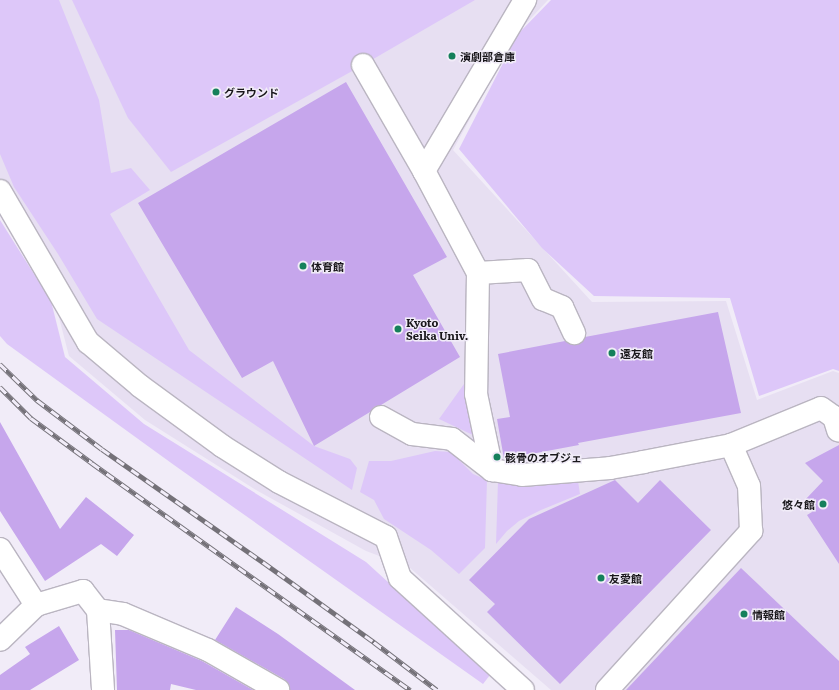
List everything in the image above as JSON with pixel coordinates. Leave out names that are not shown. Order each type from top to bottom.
[{"type":"street","points":[[424,171],[525,0]]},
{"type":"street","points":[[363,65],[424,171],[478,273],[476,394],[492,470]]},
{"type":"street","points":[[0,192],[88,342],[140,386],[222,446],[285,485],[386,537],[400,578],[523,690]]},
{"type":"street","points":[[478,273],[528,270],[543,299],[562,307],[574,333]]},
{"type":"street","points":[[381,416],[412,434],[452,439],[492,470],[522,475],[610,468],[732,445],[821,408],[834,416],[838,430]]},
{"type":"street","points":[[607,690],[751,531],[749,486],[732,445]]},
{"type":"street","points":[[0,549],[36,605]]},
{"type":"street","points":[[0,640],[36,605],[84,591],[98,610],[103,690]]},
{"type":"street","points":[[98,610],[123,614],[208,650],[278,690]]},
{"type":"shaded area","name":"Kyoto Seika Univ.","points":[[0,0],[548,0],[517,33],[453,150],[592,302],[726,301],[757,400],[833,371],[839,373],[839,690],[551,690],[409,567],[366,551],[256,490],[145,420],[69,356],[55,302],[0,213]]},
{"type":"shaded area","points":[[0,0],[59,0],[99,100],[111,173],[131,168],[150,190],[110,214],[189,350],[314,446],[350,459],[357,468],[352,490],[97,319],[58,254],[14,187],[0,154]]},
{"type":"shaded area","name":"グラウンド","points":[[72,0],[475,0],[363,65],[171,172],[128,118]]},
{"type":"shaded area","points":[[551,0],[839,0],[839,371],[833,369],[759,396],[730,298],[594,296],[542,248],[459,149],[518,34]]},
{"type":"shaded area","points":[[0,220],[51,301],[65,357],[144,424],[366,562],[490,675],[483,684],[174,465],[7,344],[0,336]]},
{"type":"shaded area","points":[[464,384],[475,436],[439,419]]},
{"type":"shaded area","points":[[435,451],[451,452],[473,474],[487,480],[485,548],[459,574],[431,550],[384,519],[374,500],[360,492],[369,461],[391,461]]},
{"type":"shaded area","points":[[498,481],[528,487],[578,481],[580,494],[519,521],[507,531],[496,544]]},
{"type":"building","name":"体育館","points":[[346,82],[447,257],[413,275],[460,357],[381,405],[374,407],[370,412],[314,446],[273,361],[242,378],[138,203]]},
{"type":"building","points":[[718,312],[741,413],[578,443],[579,445],[504,459],[497,419],[510,417],[498,354],[565,341],[572,345],[579,344],[585,337]]},
{"type":"building","points":[[0,422],[60,529],[86,497],[134,535],[117,556],[101,544],[45,581],[0,511]]},
{"type":"building","name":"悠々館","points":[[839,445],[839,564],[807,515],[812,512],[805,500],[823,481],[805,463]]},
{"type":"building","name":"友愛館","points":[[615,480],[638,503],[660,480],[711,530],[560,684],[487,612],[495,604],[469,580],[529,519]]},
{"type":"building","name":"情報館","points":[[741,568],[839,661],[839,690],[626,690]]},
{"type":"building","points":[[236,607],[278,634],[355,690],[290,690],[289,684],[284,679],[215,640]]},
{"type":"building","points":[[59,626],[79,660],[30,690],[0,690],[0,675],[30,654],[25,647]]},
{"type":"building","points":[[115,630],[129,630],[202,661],[253,690],[196,690],[171,684],[170,690],[117,690]]},
{"type":"railway","points":[[0,364],[37,400],[102,449],[263,562],[374,642],[437,690]]},
{"type":"railway","points":[[0,387],[31,418],[410,690]]},
{"type":"place","name":"演劇部倉庫","points":[[452,56]]},
{"type":"place","name":"グラウンド","points":[[216,92]]},
{"type":"place","name":"体育館","points":[[303,266]]},
{"type":"place","name":"Kyoto Seika Univ.","points":[[398,329]]},
{"type":"place","name":"遠友館","points":[[612,353]]},
{"type":"place","name":"骸骨のオブジェ","points":[[497,457]]},
{"type":"place","name":"悠々館","points":[[823,504]]},
{"type":"place","name":"友愛館","points":[[601,578]]},
{"type":"place","name":"情報館","points":[[744,614]]}]
